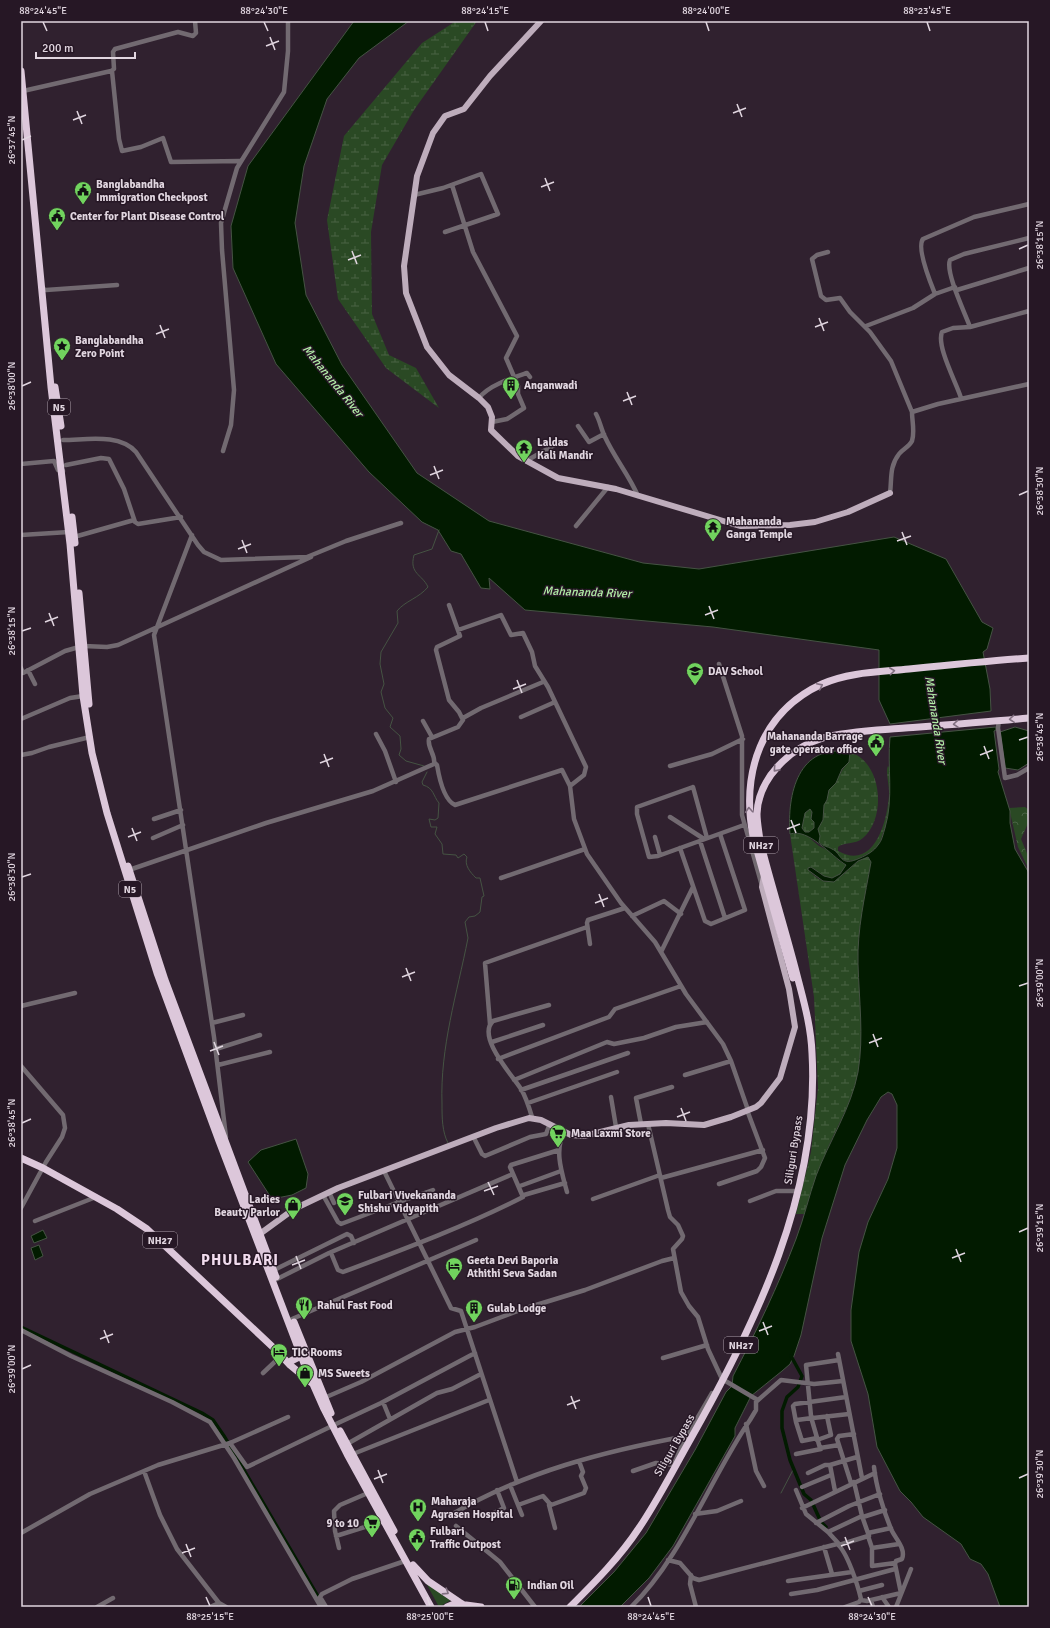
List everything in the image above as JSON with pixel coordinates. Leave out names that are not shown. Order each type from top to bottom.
[{"type":"highway","name":"N5","points":[[21,71],[51,387],[63,451],[73,533],[83,696],[90,737],[107,812],[139,921],[160,980],[257,1232],[274,1270],[315,1382]]},
{"type":"highway","name":"N5","points":[[51,377],[57,393],[63,451]]},
{"type":"highway","name":"N5","points":[[81,648],[96,747],[107,797],[129,870],[165,980],[226,1144],[301,1356],[310,1376]]},
{"type":"highway","name":"NH27","points":[[811,1042],[804,1009],[764,876],[749,813],[749,791],[752,767],[766,735],[790,704],[823,684],[854,675],[1029,658]]},
{"type":"highway","name":"NH27","points":[[997,720],[1029,718]]},
{"type":"highway","name":"Siliguri Bypass","points":[[570,1607],[606,1570],[638,1530],[723,1380],[746,1334],[763,1292],[782,1242],[798,1191],[811,1113],[811,1042],[809,1020],[760,841],[757,814],[765,784],[776,769],[798,750],[822,738],[833,735],[997,720]]},
{"type":"highway","name":"NH27","points":[[21,1158],[43,1168],[96,1197],[147,1229],[280,1354],[315,1382],[334,1425],[368,1493],[431,1607]]},
{"type":"highway","name":"NH27","points":[[280,1354],[292,1361],[310,1376],[320,1388],[334,1425],[353,1454],[436,1607]]},
{"type":"highway","points":[[292,1361],[301,1356]]},
{"type":"highway","name":"NH27","points":[[413,1565],[428,1581],[459,1602],[466,1606],[481,1607]]},
{"type":"highway","points":[[447,1607],[459,1602]]},
{"type":"main road","points":[[541,21],[490,76],[464,109],[446,115],[440,122],[430,140],[420,164],[403,271],[408,301],[424,343],[432,356],[449,375],[479,398],[490,410],[492,422],[491,430],[514,452],[526,461],[558,478],[608,487],[729,524],[751,527],[815,522],[848,512],[890,494]]},
{"type":"main road","points":[[257,1232],[270,1226],[294,1209],[326,1194],[502,1126],[532,1118],[541,1120],[549,1126],[564,1132],[584,1136],[616,1127],[646,1123],[704,1124],[730,1117],[748,1110],[761,1102],[780,1078],[795,1027],[792,1002],[762,887],[764,876]]},
{"type":"street","points":[[195,21],[196,33],[193,36],[178,32],[115,49],[113,52],[114,68],[112,71],[119,139],[122,151],[141,147],[163,138],[172,162],[240,161]]},
{"type":"street","points":[[223,451],[230,430],[234,390],[221,226],[232,181],[240,161],[284,92],[288,51],[288,21]]},
{"type":"street","points":[[23,91],[112,71]]},
{"type":"street","points":[[414,195],[452,185],[481,174],[498,214],[445,232]]},
{"type":"street","points":[[452,185],[464,226],[475,256],[517,336],[506,356],[515,378],[524,408],[507,419],[492,422]]},
{"type":"street","points":[[935,294],[921,249],[920,244],[923,239],[974,217],[1029,204]]},
{"type":"street","points":[[970,327],[949,265],[952,259],[1029,238]]},
{"type":"street","points":[[828,252],[817,255],[812,259],[821,296],[826,300],[840,298],[850,312],[866,326],[891,361],[912,412],[912,438],[909,445],[899,455],[893,465],[890,476],[890,494]]},
{"type":"street","points":[[866,326],[913,308],[935,294],[1029,268]]},
{"type":"street","points":[[41,288],[46,290],[117,285]]},
{"type":"street","points":[[962,398],[948,363],[941,335],[942,332],[970,327],[1029,311]]},
{"type":"street","points":[[479,398],[488,389],[526,373],[530,377]]},
{"type":"street","points":[[912,412],[920,408],[1029,384]]},
{"type":"street","points":[[596,414],[601,423],[604,434],[638,496]]},
{"type":"street","points":[[578,426],[589,442],[604,434]]},
{"type":"street","points":[[63,440],[114,440],[131,446],[204,552],[224,561],[298,558],[316,554]]},
{"type":"street","points":[[526,461],[558,443]]},
{"type":"street","points":[[21,464],[54,461],[58,470],[101,458],[109,459],[124,489],[134,520],[137,524],[181,517]]},
{"type":"street","points":[[576,526],[608,487]]},
{"type":"street","points":[[21,535],[73,533],[134,520]]},
{"type":"street","points":[[22,673],[65,651],[81,648],[110,647],[346,541],[401,524]]},
{"type":"street","points":[[192,535],[155,628],[156,652],[187,849],[216,1049],[226,1144]]},
{"type":"street","points":[[449,605],[459,637],[437,647],[436,650],[442,681],[449,700],[460,712],[462,718]]},
{"type":"street","points":[[458,630],[502,615],[511,635],[524,633],[532,650],[534,664],[555,702],[586,769],[584,775],[570,786]]},
{"type":"street","points":[[719,664],[743,739],[740,804],[744,825],[762,887]]},
{"type":"street","points":[[28,670],[35,684]]},
{"type":"street","points":[[543,682],[481,708],[462,718],[458,727],[432,737],[428,742],[435,763],[449,801],[455,805],[560,769],[564,771],[570,786],[574,819],[585,849],[604,880],[625,908],[655,942],[681,986],[723,1044],[731,1061],[765,1158],[760,1169],[718,1184]]},
{"type":"street","points":[[21,719],[70,698],[83,696]]},
{"type":"street","points":[[521,717],[555,702]]},
{"type":"street","points":[[997,720],[1005,778],[1017,775],[1029,768]]},
{"type":"street","points":[[423,721],[432,737]]},
{"type":"street","points":[[376,734],[385,751],[396,782]]},
{"type":"street","points":[[21,755],[90,737]]},
{"type":"street","points":[[670,766],[712,754],[743,739]]},
{"type":"street","points":[[129,870],[187,849],[212,843],[266,823],[373,791],[396,782],[435,763]]},
{"type":"street","points":[[725,918],[704,839],[693,787],[638,805],[636,809],[647,853],[650,857],[660,855],[704,839],[720,834],[744,825]]},
{"type":"street","points":[[154,819],[181,810]]},
{"type":"street","points":[[670,817],[704,839]]},
{"type":"street","points":[[152,838],[183,825]]},
{"type":"street","points":[[680,848],[706,923],[711,924],[745,910],[720,834]]},
{"type":"street","points":[[655,836],[660,855]]},
{"type":"street","points":[[501,878],[585,849]]},
{"type":"street","points":[[661,952],[693,887]]},
{"type":"street","points":[[632,916],[664,901],[681,914]]},
{"type":"street","points":[[590,944],[588,920],[625,908]]},
{"type":"street","points":[[532,1118],[528,1104],[521,1090],[498,1059],[489,1035],[490,1024],[485,963],[588,927]]},
{"type":"street","points":[[498,1059],[610,1017],[614,1010],[625,1005],[681,986]]},
{"type":"street","points":[[21,1006],[75,993]]},
{"type":"street","points":[[490,1024],[493,1021],[505,1017],[549,1005]]},
{"type":"street","points":[[212,1023],[243,1015]]},
{"type":"street","points":[[514,1080],[607,1042],[614,1044],[644,1038],[676,1027],[707,1022]]},
{"type":"street","points":[[492,1042],[543,1025]]},
{"type":"street","points":[[216,1049],[260,1035]]},
{"type":"street","points":[[218,1065],[270,1052]]},
{"type":"street","points":[[521,1090],[628,1053]]},
{"type":"street","points":[[685,1075],[731,1061]]},
{"type":"street","points":[[21,1066],[64,1118],[65,1128],[62,1136],[21,1208]]},
{"type":"street","points":[[528,1104],[617,1072]]},
{"type":"street","points":[[672,1087],[636,1098],[646,1123],[661,1176],[670,1218],[678,1225],[683,1236],[682,1239],[673,1247],[681,1292],[689,1306],[698,1316],[707,1345],[723,1380],[756,1400]]},
{"type":"street","points":[[611,1097],[616,1127]]},
{"type":"street","points":[[474,1138],[482,1154],[485,1156],[524,1139],[546,1134],[549,1126]]},
{"type":"street","points":[[564,1132],[559,1150],[561,1171],[567,1192]]},
{"type":"street","points":[[524,1195],[510,1167],[511,1164],[559,1150]]},
{"type":"street","points":[[594,1199],[661,1176],[763,1150]]},
{"type":"street","points":[[384,1171],[451,1308],[461,1310],[468,1328],[489,1400],[517,1482]]},
{"type":"street","points":[[520,1186],[561,1171]]},
{"type":"street","points":[[277,1279],[331,1252],[354,1244],[513,1174]]},
{"type":"street","points":[[331,1252],[338,1270],[343,1272],[459,1226],[523,1197],[524,1195],[565,1183]]},
{"type":"street","points":[[326,1194],[338,1222],[341,1224],[433,1190]]},
{"type":"street","points":[[750,1202],[776,1191],[798,1191]]},
{"type":"street","points":[[326,1194],[334,1203]]},
{"type":"street","points":[[35,1221],[96,1197]]},
{"type":"street","points":[[274,1270],[347,1234],[351,1236],[354,1244]]},
{"type":"street","points":[[292,1319],[429,1262],[476,1240]]},
{"type":"street","points":[[324,1398],[361,1382],[455,1332],[585,1290],[662,1261],[674,1258]]},
{"type":"street","points":[[21,1330],[190,1410],[210,1422],[247,1468],[383,1402],[475,1353]]},
{"type":"street","points":[[663,1358],[707,1345]]},
{"type":"street","points":[[263,1373],[280,1354]]},
{"type":"street","points":[[838,1354],[862,1478]]},
{"type":"street","points":[[821,1449],[817,1439],[809,1401],[806,1383],[806,1365],[839,1360]]},
{"type":"street","points":[[347,1444],[437,1393],[452,1389],[481,1374]]},
{"type":"street","points":[[633,1471],[656,1464],[673,1468],[687,1436],[723,1380]]},
{"type":"street","points":[[631,1607],[668,1560],[746,1424],[756,1410],[756,1400],[779,1380],[806,1383],[843,1381]]},
{"type":"street","points":[[846,1396],[809,1401],[794,1405],[796,1422],[801,1440],[831,1436],[838,1438],[854,1434]]},
{"type":"street","points":[[353,1454],[489,1400]]},
{"type":"street","points":[[383,1402],[390,1419]]},
{"type":"street","points":[[796,1422],[812,1417],[849,1414]]},
{"type":"street","points":[[827,1416],[831,1436]]},
{"type":"street","points":[[21,1533],[82,1498],[144,1471],[158,1465],[228,1444],[288,1417]]},
{"type":"street","points":[[746,1424],[756,1471],[764,1486]]},
{"type":"street","points":[[451,1514],[497,1490],[579,1461],[687,1436]]},
{"type":"street","points":[[838,1438],[844,1461],[860,1502],[872,1548],[872,1566],[895,1563],[903,1557],[885,1510],[874,1473],[874,1467]]},
{"type":"street","points":[[228,1444],[321,1607]]},
{"type":"street","points":[[796,1454],[839,1445]]},
{"type":"street","points":[[808,1473],[825,1465],[830,1465],[857,1457]]},
{"type":"street","points":[[549,1505],[585,1492],[581,1476],[583,1472],[579,1461]]},
{"type":"street","points":[[830,1465],[835,1491]]},
{"type":"street","points":[[144,1471],[160,1514],[177,1548],[219,1602],[226,1607]]},
{"type":"street","points":[[802,1508],[874,1473]]},
{"type":"street","points":[[802,1487],[831,1475]]},
{"type":"street","points":[[510,1485],[522,1515]]},
{"type":"street","points":[[490,1516],[504,1508],[497,1490]]},
{"type":"street","points":[[796,1490],[802,1508],[806,1514],[819,1521],[839,1545],[855,1579],[861,1600]]},
{"type":"street","points":[[339,1548],[336,1536],[334,1511],[337,1507],[368,1493]]},
{"type":"street","points":[[819,1521],[880,1494]]},
{"type":"street","points":[[518,1505],[543,1496],[549,1505],[555,1528]]},
{"type":"street","points":[[695,1514],[716,1511],[741,1501]]},
{"type":"street","points":[[828,1532],[863,1517],[885,1510]]},
{"type":"street","points":[[336,1536],[384,1521]]},
{"type":"street","points":[[456,1526],[500,1562],[535,1607]]},
{"type":"street","points":[[668,1560],[680,1563],[696,1580],[703,1580],[824,1547],[839,1545],[868,1534],[891,1528]]},
{"type":"street","points":[[872,1548],[899,1544]]},
{"type":"street","points":[[824,1547],[832,1574]]},
{"type":"street","points":[[326,1607],[320,1597],[322,1594],[343,1585],[346,1581],[405,1560]]},
{"type":"street","points":[[895,1563],[901,1593]]},
{"type":"street","points":[[791,1594],[819,1590],[895,1569]]},
{"type":"street","points":[[896,1607],[911,1569]]},
{"type":"street","points":[[788,1580],[852,1572]]},
{"type":"street","points":[[691,1575],[690,1584],[696,1607]]},
{"type":"street","points":[[859,1591],[882,1585]]},
{"type":"street","points":[[846,1607],[861,1600],[871,1600],[901,1593]]},
{"type":"street","points":[[882,1597],[888,1607]]},
{"type":"street","points":[[97,1607],[113,1598]]},
{"type":"street","points":[[871,1600],[873,1607]]},
{"type":"street","points":[[210,1607],[219,1602]]},
{"type":"green space","points":[[456,21],[477,21],[414,110],[382,165],[371,232],[372,314],[389,355],[416,368],[439,408],[386,368],[338,299],[327,220],[344,136],[422,43]]},
{"type":"green space","points":[[850,752],[861,758],[869,767],[875,778],[878,791],[878,804],[876,817],[871,829],[860,840],[840,845],[838,847],[838,851],[850,855],[861,854],[869,849],[876,841],[888,807],[888,766],[891,769],[891,784],[888,817],[879,845],[871,852],[855,860],[847,861],[840,858],[819,842],[818,829],[823,820],[824,804],[829,790],[849,762]]},
{"type":"green space","points":[[1025,807],[1029,810],[1029,821],[1021,839],[1029,858],[1029,870],[1018,847],[1009,808]]},
{"type":"green space","points":[[810,809],[812,812],[811,819],[814,822],[814,828],[809,832],[804,832],[802,828],[805,813]]},
{"type":"green space","points":[[796,833],[806,835],[819,846],[831,852],[838,860],[846,865],[840,874],[832,878],[824,876],[813,868],[808,870],[817,878],[825,881],[832,881],[844,874],[865,857],[868,857],[871,862],[862,913],[858,951],[861,1046],[858,1073],[848,1105],[818,1171],[804,1214],[796,1214],[811,1152],[818,1088],[814,997],[790,834]]},
{"type":"green space","points":[[426,1583],[451,1600],[439,1607]]},
{"type":"water","points":[[354,21],[409,21],[359,58],[327,99],[304,166],[295,223],[306,295],[342,365],[417,473],[489,521],[643,563],[699,569],[894,537],[946,559],[982,622],[993,628],[987,649],[983,652],[990,689],[991,711],[890,724],[879,700],[879,650],[713,627],[525,610],[489,578],[490,589],[481,588],[461,554],[451,551],[438,530],[422,522],[369,472],[276,364],[233,268],[231,226],[248,166]]},
{"type":"water","points":[[996,727],[996,730],[994,731],[999,769],[998,772],[1010,811],[1010,823],[1015,849],[1029,873],[1029,1607],[1000,1607],[988,1574],[981,1564],[970,1559],[961,1544],[923,1517],[900,1491],[877,1447],[868,1394],[851,1341],[851,1310],[859,1252],[868,1222],[888,1179],[897,1148],[897,1105],[892,1094],[888,1092],[881,1097],[867,1120],[845,1165],[822,1238],[801,1335],[790,1364],[751,1396],[735,1428],[735,1436],[673,1546],[649,1578],[620,1607],[579,1607],[614,1572],[646,1533],[695,1450],[726,1392],[732,1386],[733,1376],[766,1309],[789,1257],[799,1231],[816,1176],[855,1086],[861,1045],[858,951],[862,913],[871,862],[868,857],[858,861],[834,882],[823,881],[808,870],[808,868],[811,867],[824,876],[832,878],[840,874],[846,865],[820,844],[805,835],[797,833],[790,834],[791,803],[794,788],[799,775],[807,763],[818,755],[832,751],[850,752],[849,762],[842,769],[836,783],[829,790],[827,800],[824,805],[823,820],[818,829],[820,836],[819,842],[835,851],[845,861],[853,861],[870,853],[880,842],[888,816],[890,794],[890,737]],"holes":[[[810,809],[812,812],[811,819],[814,822],[814,828],[809,832],[805,832],[802,828],[805,813]]]},
{"type":"water","points":[[1015,727],[1029,731],[1029,763],[1018,770],[1005,768],[1000,732]]},
{"type":"water","points":[[296,1139],[308,1174],[306,1188],[292,1195],[272,1199],[248,1162],[261,1150]]},
{"type":"water","points":[[43,1230],[47,1238],[34,1243],[31,1236]]},
{"type":"water","points":[[39,1245],[43,1256],[35,1260],[31,1248]]},
{"type":"waterway","points":[[424,766],[406,761],[399,755],[401,749],[400,736],[390,727],[393,718],[385,708],[381,692],[384,684],[380,664],[381,652],[398,623],[397,611],[428,587],[413,566],[414,555],[432,549],[439,530]]},
{"type":"waterway","name":"Mahananda River","points":[[936,709],[938,740]]},
{"type":"waterway","points":[[427,772],[422,782],[423,785],[427,786],[431,790],[439,803],[438,818],[435,820],[429,819],[431,827],[437,827],[435,834],[442,844],[443,854],[456,855],[458,858],[464,854],[467,857],[466,863],[468,868],[476,878],[480,878],[484,896],[482,897],[480,912],[475,916],[469,917],[465,922],[468,938],[446,1041],[442,1083],[442,1119],[443,1129],[448,1143]]},
{"type":"waterway","points":[[21,1327],[202,1413],[213,1420],[224,1436],[320,1600]]},
{"type":"waterway","points":[[791,1356],[802,1376],[798,1387],[787,1397],[782,1411],[782,1428],[790,1460],[804,1494],[811,1500],[821,1522],[826,1527]]},
{"type":"waterway","points":[[781,1493],[793,1470]]},
{"type":"place","name":"Banglabandha Immigration Checkpost","points":[[83,205]]},
{"type":"place","name":"Center for Plant Disease Control","points":[[57,231]]},
{"type":"place","name":"Banglabandha Zero Point","points":[[62,361]]},
{"type":"place","name":"Anganwadi","points":[[511,400]]},
{"type":"place","name":"Laldas Kali Mandir","points":[[524,463]]},
{"type":"place","name":"Mahananda Ganga Temple","points":[[713,542]]},
{"type":"place","name":"DAV School","points":[[695,686]]},
{"type":"place","name":"Mahananda Barrage gate operator office","points":[[876,757]]},
{"type":"place","name":"Maa Laxmi Store","points":[[558,1148]]},
{"type":"place","name":"Fulbari Vivekananda Shishu Vidyapith","points":[[345,1216]]},
{"type":"place","name":"Ladies Beauty Parlor","points":[[293,1220]]},
{"type":"place","name":"Geeta Devi Baporia Athithi Seva Sadan","points":[[454,1281]]},
{"type":"place","name":"Rahul Fast Food","points":[[304,1320]]},
{"type":"place","name":"Gulab Lodge","points":[[474,1323]]},
{"type":"place","name":"TIC Rooms","points":[[279,1367]]},
{"type":"place","name":"MS Sweets","points":[[305,1388]]},
{"type":"place","name":"Maharaja Agrasen Hospital","points":[[418,1522]]},
{"type":"place","name":"9 to 10","points":[[372,1538]]},
{"type":"place","name":"Fulbari Traffic Outpost","points":[[417,1552]]},
{"type":"place","name":"Indian Oil","points":[[514,1600]]},
{"type":"district","name":"PHULBARI","points":[[240,1260]]}]
